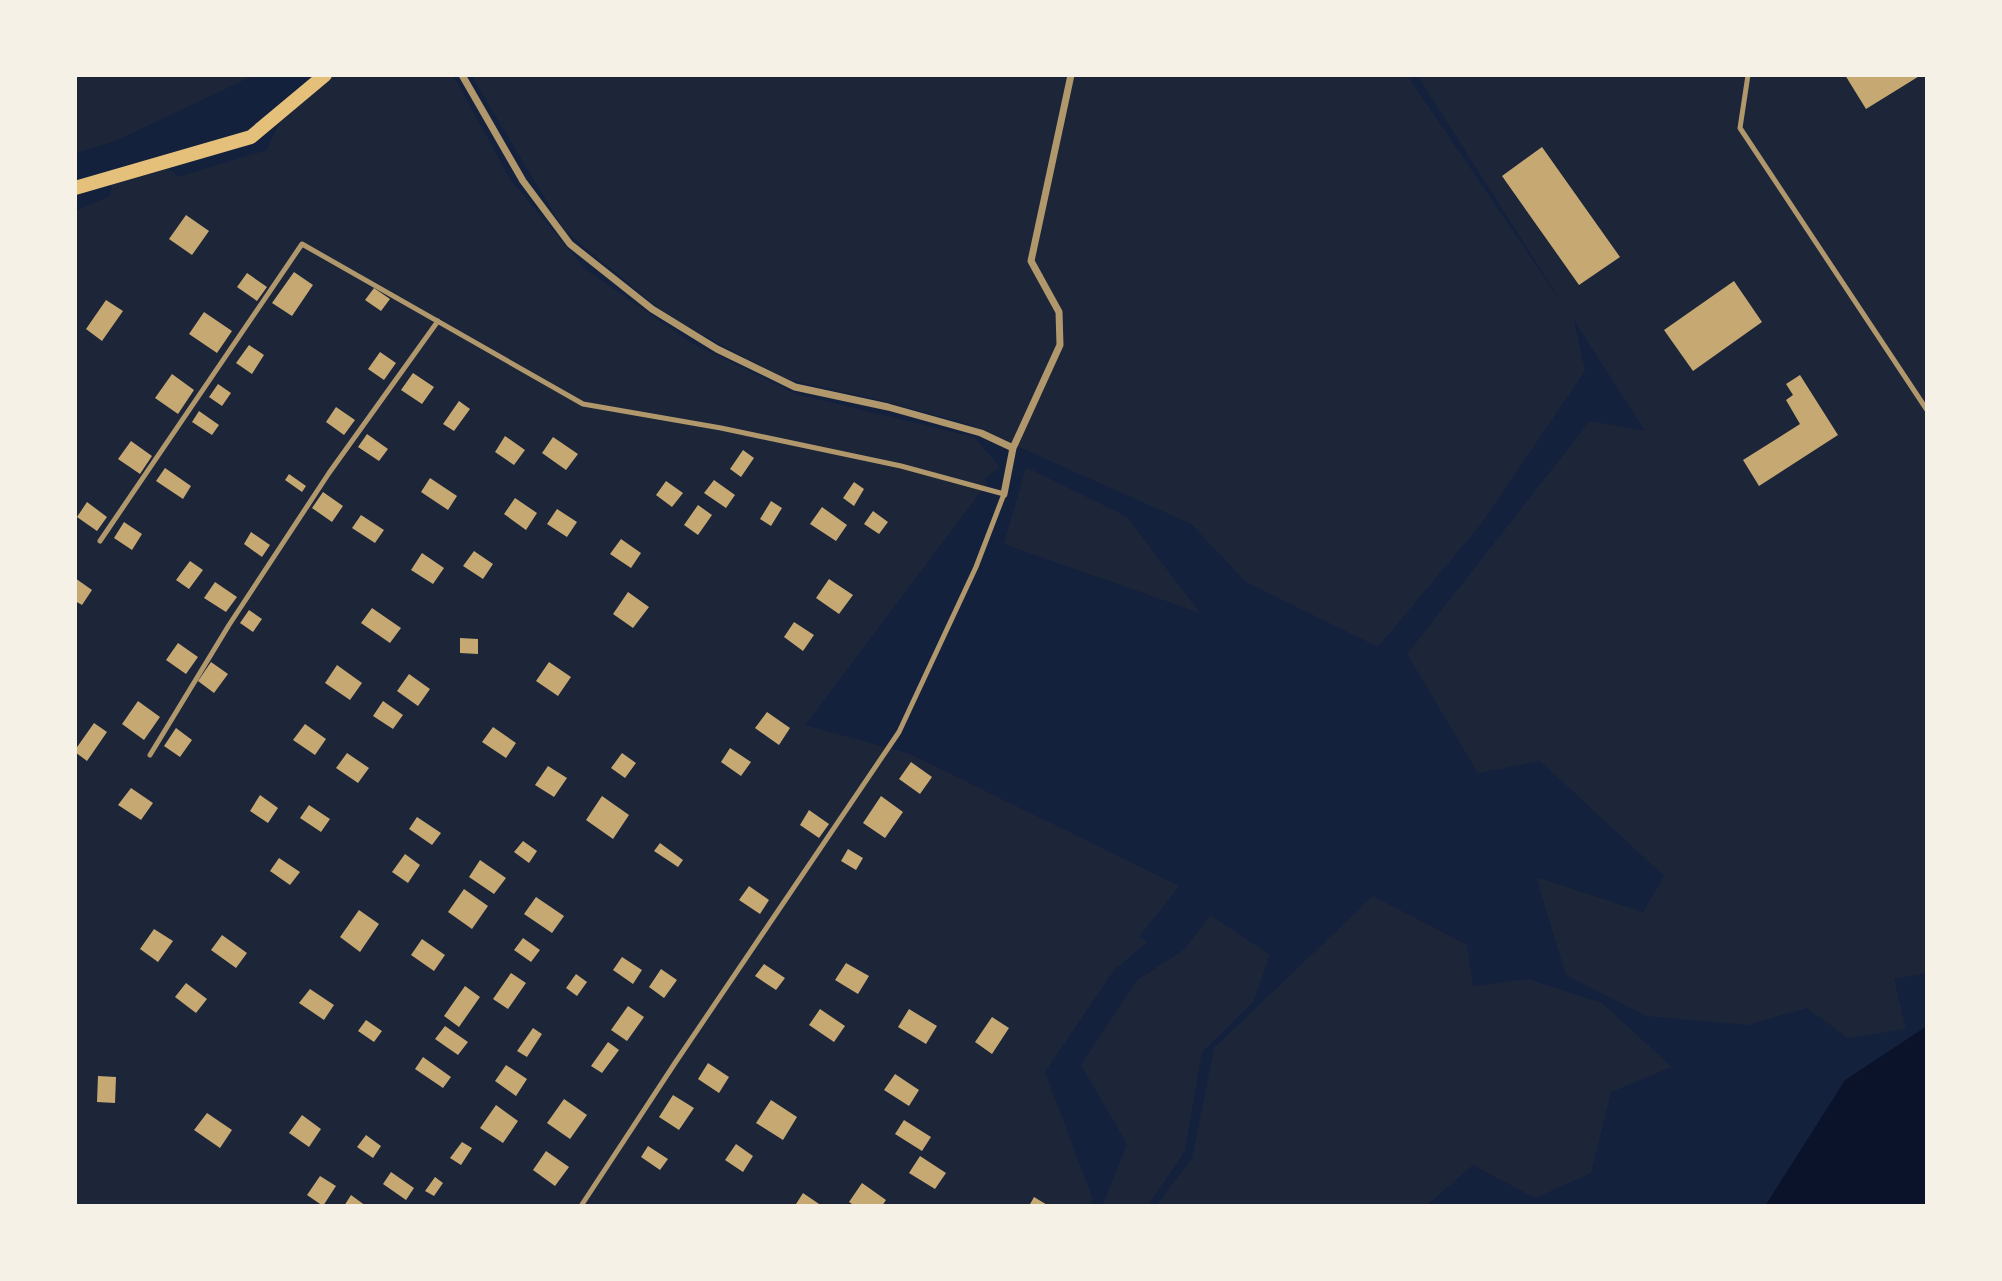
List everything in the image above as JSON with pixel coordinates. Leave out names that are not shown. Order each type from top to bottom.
[{"type":"main road","points":[[75,188],[251,137],[325,75]]},
{"type":"street","points":[[462,75],[523,181],[570,244],[652,309],[717,349],[795,387],[888,407],[981,433],[1013,448]]},
{"type":"street","points":[[1004,494],[1013,448],[1060,345],[1059,312],[1031,261],[1071,75]]},
{"type":"lane","points":[[1748,75],[1740,128],[1927,410]]},
{"type":"lane","points":[[100,541],[302,244],[583,404],[721,428],[875,460],[1004,494],[976,567],[899,732],[581,1206]]},
{"type":"lane","points":[[149,755],[229,625],[329,473],[438,321]]},
{"type":"shaded area","points":[[75,75],[255,75],[113,142],[75,153]]},
{"type":"shaded area","points":[[321,75],[453,75],[510,179],[585,269],[693,344],[796,394],[974,437],[1000,467],[984,480],[988,482],[805,725],[910,754],[1179,886],[1139,937],[1148,942],[1114,970],[1045,1072],[1093,1200],[1090,1206],[75,1206],[75,211],[110,196],[112,184],[168,167],[178,177],[267,150],[291,97]]},
{"type":"shaded area","points":[[471,75],[1407,75],[1568,312],[1417,75],[1927,75],[1927,973],[1894,979],[1906,1029],[1848,1038],[1807,1008],[1748,1025],[1646,1016],[1566,975],[1536,877],[1643,912],[1664,876],[1540,761],[1478,773],[1407,654],[1590,421],[1645,431],[1574,320],[1585,371],[1481,524],[1378,647],[1246,582],[1191,524],[966,423],[786,379],[668,316],[564,230]]},
{"type":"shaded area","points":[[1026,467],[1127,517],[1200,613],[1004,544]]},
{"type":"shaded area","points":[[1373,896],[1467,945],[1473,986],[1528,979],[1602,1003],[1672,1067],[1611,1092],[1591,1173],[1535,1198],[1473,1165],[1426,1206],[1156,1206],[1192,1158],[1214,1048]]},
{"type":"shaded area","points":[[1210,915],[1270,955],[1253,1002],[1202,1052],[1185,1151],[1148,1206],[1102,1206],[1127,1144],[1081,1065],[1136,981],[1185,949]]},
{"type":"shaded area","points":[[1927,1026],[1927,1206],[1765,1206],[1845,1080]]},
{"type":"building","points":[[1845,75],[1921,75],[1866,109]]},
{"type":"building","points":[[1542,147],[1620,257],[1579,285],[1502,176]]},
{"type":"building","points":[[186,215],[209,231],[192,255],[169,239]]},
{"type":"building","points":[[294,272],[313,285],[292,316],[272,303]]},
{"type":"building","points":[[247,273],[267,287],[257,301],[237,287]]},
{"type":"building","points":[[1734,281],[1762,322],[1693,371],[1664,330]]},
{"type":"building","points":[[374,288],[390,299],[381,311],[365,300]]},
{"type":"building","points":[[106,300],[123,311],[102,341],[86,329]]},
{"type":"building","points":[[204,312],[232,331],[217,353],[189,334]]},
{"type":"building","points":[[249,345],[264,355],[252,374],[236,363]]},
{"type":"building","points":[[380,352],[396,363],[384,380],[368,369]]},
{"type":"building","points":[[413,373],[434,387],[422,404],[401,390]]},
{"type":"building","points":[[172,374],[194,390],[178,414],[155,398]]},
{"type":"building","points":[[1800,375],[1838,435],[1759,486],[1743,460],[1800,424],[1786,400],[1793,395],[1786,384]]},
{"type":"building","points":[[218,384],[231,393],[222,406],[209,397]]},
{"type":"building","points":[[459,401],[470,409],[454,431],[443,424]]},
{"type":"building","points":[[336,407],[355,420],[344,435],[326,422]]},
{"type":"building","points":[[199,411],[219,425],[212,435],[192,422]]},
{"type":"building","points":[[367,434],[388,449],[379,461],[358,447]]},
{"type":"building","points":[[505,436],[525,450],[514,465],[495,452]]},
{"type":"building","points":[[553,437],[578,454],[566,470],[542,453]]},
{"type":"building","points":[[131,441],[152,456],[140,474],[118,459]]},
{"type":"building","points":[[743,450],[754,458],[741,477],[730,469]]},
{"type":"building","points":[[165,468],[191,486],[183,499],[156,481]]},
{"type":"building","points":[[289,474],[306,486],[302,492],[285,480]]},
{"type":"building","points":[[430,478],[457,496],[448,510],[421,492]]},
{"type":"building","points":[[714,480],[735,495],[726,508],[704,493]]},
{"type":"building","points":[[666,481],[683,493],[672,507],[656,495]]},
{"type":"building","points":[[854,482],[864,489],[854,506],[843,498]]},
{"type":"building","points":[[323,492],[343,506],[332,522],[312,508]]},
{"type":"building","points":[[515,498],[537,513],[526,530],[504,514]]},
{"type":"building","points":[[771,501],[782,508],[771,526],[760,519]]},
{"type":"building","points":[[87,502],[107,517],[97,531],[77,517]]},
{"type":"building","points":[[698,505],[712,515],[698,535],[684,525]]},
{"type":"building","points":[[822,507],[847,525],[836,541],[810,524]]},
{"type":"building","points":[[557,509],[577,522],[567,537],[547,524]]},
{"type":"building","points":[[873,511],[888,522],[879,534],[864,524]]},
{"type":"building","points":[[361,515],[384,530],[375,543],[352,528]]},
{"type":"building","points":[[124,522],[142,534],[132,550],[114,538]]},
{"type":"building","points":[[251,532],[270,545],[262,557],[244,544]]},
{"type":"building","points":[[621,539],[641,553],[631,568],[610,554]]},
{"type":"building","points":[[474,551],[493,564],[483,579],[463,566]]},
{"type":"building","points":[[422,553],[444,568],[433,584],[411,570]]},
{"type":"building","points":[[190,561],[203,570],[189,589],[176,580]]},
{"type":"building","points":[[75,578],[92,590],[82,605],[75,601]]},
{"type":"building","points":[[829,579],[853,595],[839,614],[816,598]]},
{"type":"building","points":[[215,582],[237,597],[226,612],[204,598]]},
{"type":"building","points":[[628,592],[649,607],[633,628],[613,614]]},
{"type":"building","points":[[372,608],[401,628],[390,643],[361,623]]},
{"type":"building","points":[[249,610],[262,619],[253,632],[240,623]]},
{"type":"building","points":[[794,622],[814,635],[803,651],[784,637]]},
{"type":"building","points":[[460,638],[478,639],[478,654],[460,653]]},
{"type":"building","points":[[178,643],[198,657],[186,674],[166,660]]},
{"type":"building","points":[[211,662],[228,674],[214,693],[198,681]]},
{"type":"building","points":[[549,662],[571,677],[558,696],[536,681]]},
{"type":"building","points":[[337,665],[362,683],[350,700],[325,683]]},
{"type":"building","points":[[409,674],[430,689],[418,706],[397,691]]},
{"type":"building","points":[[138,701],[160,717],[144,740],[122,724]]},
{"type":"building","points":[[383,701],[403,715],[393,729],[373,716]]},
{"type":"building","points":[[767,712],[790,728],[779,745],[755,728]]},
{"type":"building","points":[[94,723],[107,732],[87,761],[75,750]]},
{"type":"building","points":[[305,724],[326,739],[315,755],[293,740]]},
{"type":"building","points":[[493,727],[516,743],[506,758],[482,742]]},
{"type":"building","points":[[176,728],[192,740],[180,757],[164,746]]},
{"type":"building","points":[[730,748],[751,762],[741,776],[721,762]]},
{"type":"building","points":[[347,753],[369,768],[358,783],[336,768]]},
{"type":"building","points":[[622,753],[636,763],[625,778],[611,768]]},
{"type":"building","points":[[911,762],[932,777],[920,794],[899,779]]},
{"type":"building","points":[[548,766],[567,778],[554,797],[535,785]]},
{"type":"building","points":[[131,788],[153,803],[141,820],[118,805]]},
{"type":"building","points":[[260,795],[278,808],[268,823],[250,811]]},
{"type":"building","points":[[602,796],[629,815],[613,839],[586,820]]},
{"type":"building","points":[[881,796],[903,812],[885,838],[863,823]]},
{"type":"building","points":[[309,805],[330,819],[321,832],[300,818]]},
{"type":"building","points":[[809,810],[829,824],[819,838],[800,825]]},
{"type":"building","points":[[417,817],[441,833],[432,845],[409,829]]},
{"type":"building","points":[[523,841],[537,851],[529,863],[514,852]]},
{"type":"building","points":[[660,843],[683,860],[678,867],[654,851]]},
{"type":"building","points":[[848,849],[863,858],[856,870],[841,861]]},
{"type":"building","points":[[405,854],[420,865],[408,883],[392,872]]},
{"type":"building","points":[[279,858],[300,872],[290,885],[270,871]]},
{"type":"building","points":[[480,860],[506,878],[494,894],[469,877]]},
{"type":"building","points":[[749,886],[769,900],[760,914],[739,900]]},
{"type":"building","points":[[464,889],[488,906],[472,929],[448,912]]},
{"type":"building","points":[[536,897],[564,916],[552,933],[524,914]]},
{"type":"building","points":[[359,910],[379,924],[360,952],[340,937]]},
{"type":"building","points":[[154,929],[173,941],[158,962],[140,949]]},
{"type":"building","points":[[222,935],[247,953],[236,968],[211,950]]},
{"type":"building","points":[[523,938],[540,950],[531,962],[514,950]]},
{"type":"building","points":[[422,939],[445,955],[434,971],[411,955]]},
{"type":"building","points":[[622,957],[642,970],[633,984],[613,970]]},
{"type":"building","points":[[846,963],[869,976],[858,994],[835,980]]},
{"type":"building","points":[[764,964],[785,978],[776,990],[755,976]]},
{"type":"building","points":[[661,969],[677,980],[664,998],[649,987]]},
{"type":"building","points":[[511,973],[526,983],[508,1009],[493,999]]},
{"type":"building","points":[[576,974],[587,982],[577,996],[566,988]]},
{"type":"building","points":[[186,983],[207,999],[196,1013],[175,997]]},
{"type":"building","points":[[465,986],[480,997],[459,1027],[444,1016]]},
{"type":"building","points":[[310,989],[334,1005],[324,1020],[299,1003]]},
{"type":"building","points":[[628,1006],[644,1017],[627,1041],[611,1030]]},
{"type":"building","points":[[820,1009],[845,1026],[834,1042],[809,1025]]},
{"type":"building","points":[[909,1009],[937,1026],[926,1044],[898,1027]]},
{"type":"building","points":[[992,1017],[1009,1028],[992,1054],[975,1042]]},
{"type":"building","points":[[366,1020],[382,1031],[374,1042],[358,1031]]},
{"type":"building","points":[[445,1026],[468,1042],[458,1055],[435,1039]]},
{"type":"building","points":[[533,1028],[542,1034],[527,1057],[517,1051]]},
{"type":"building","points":[[608,1042],[619,1050],[602,1073],[591,1066]]},
{"type":"building","points":[[423,1057],[451,1077],[443,1088],[415,1069]]},
{"type":"building","points":[[708,1063],[729,1077],[719,1093],[698,1079]]},
{"type":"building","points":[[506,1065],[527,1079],[516,1096],[495,1081]]},
{"type":"building","points":[[895,1074],[919,1090],[909,1106],[884,1090]]},
{"type":"building","points":[[98,1076],[116,1077],[115,1103],[97,1102]]},
{"type":"building","points":[[673,1095],[694,1108],[679,1130],[659,1117]]},
{"type":"building","points":[[564,1099],[587,1115],[570,1139],[547,1123]]},
{"type":"building","points":[[771,1100],[797,1117],[783,1140],[756,1123]]},
{"type":"building","points":[[496,1105],[518,1121],[503,1143],[480,1128]]},
{"type":"building","points":[[207,1113],[232,1130],[220,1148],[194,1130]]},
{"type":"building","points":[[302,1115],[321,1129],[309,1147],[289,1133]]},
{"type":"building","points":[[904,1120],[931,1137],[922,1151],[895,1134]]},
{"type":"building","points":[[366,1135],[381,1146],[373,1158],[357,1147]]},
{"type":"building","points":[[462,1142],[472,1148],[461,1165],[450,1158]]},
{"type":"building","points":[[736,1144],[753,1156],[743,1172],[725,1160]]},
{"type":"building","points":[[648,1146],[668,1159],[660,1170],[641,1157]]},
{"type":"building","points":[[546,1151],[569,1167],[555,1186],[533,1170]]},
{"type":"building","points":[[920,1156],[946,1173],[935,1189],[909,1173]]},
{"type":"building","points":[[391,1172],[414,1188],[406,1200],[383,1184]]},
{"type":"building","points":[[320,1176],[336,1186],[323,1206],[307,1195]]},
{"type":"building","points":[[435,1177],[443,1183],[434,1196],[425,1191]]},
{"type":"building","points":[[862,1183],[886,1200],[882,1206],[855,1206],[849,1202]]},
{"type":"building","points":[[803,1193],[822,1206],[796,1204]]},
{"type":"building","points":[[351,1195],[366,1206],[344,1206]]},
{"type":"building","points":[[1034,1197],[1049,1206],[1029,1206]]}]
